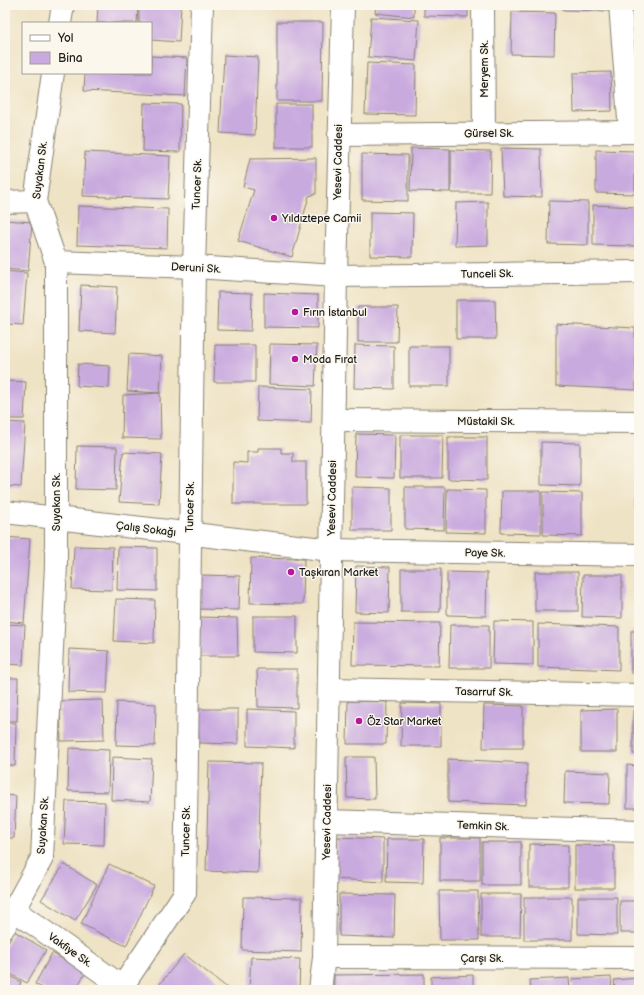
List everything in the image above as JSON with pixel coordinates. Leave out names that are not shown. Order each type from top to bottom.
[{"type":"street","points":[[60,22],[63,5]]},
{"type":"street","name":"Tuncer Sk.","points":[[123,989],[186,893],[189,534],[194,267],[202,5]]},
{"type":"street","name":"Yesevi Caddesi","points":[[320,990],[324,957],[336,276],[343,5]]},
{"type":"street","name":"Meryem Sk.","points":[[483,5],[484,134]]},
{"type":"street","points":[[620,5],[634,132]]},
{"type":"street","name":"Suyakan Sk.","points":[[11,904],[42,858],[56,565],[56,262],[35,201],[53,74]]},
{"type":"street","name":"Gürsel Sk.","points":[[339,135],[634,132]]},
{"type":"street","points":[[5,202],[35,201]]},
{"type":"street","name":"Deruni Sk.","points":[[56,262],[194,267],[336,276]]},
{"type":"street","name":"Tunceli Sk.","points":[[336,276],[639,272]]},
{"type":"street","name":"Müstakil Sk.","points":[[334,420],[639,422]]},
{"type":"street","name":"Çalış Sokağı","points":[[5,512],[331,550]]},
{"type":"street","name":"Paye Sk.","points":[[331,550],[639,555]]},
{"type":"street","name":"Tasarruf Sk.","points":[[329,690],[639,695]]},
{"type":"street","name":"Temkin Sk.","points":[[327,821],[639,831]]},
{"type":"street","name":"Vakfiye Sk.","points":[[11,904],[123,989]]},
{"type":"street","name":"Çarşı Sk.","points":[[324,957],[639,958]]},
{"type":"building","points":[[98,5],[138,5],[137,22],[97,22]]},
{"type":"building","points":[[139,5],[181,5],[179,42],[152,40],[152,22],[139,22]]},
{"type":"building","points":[[376,5],[414,5],[414,17],[375,13]]},
{"type":"building","points":[[424,5],[468,5],[468,17],[424,16]]},
{"type":"building","points":[[563,5],[609,5],[609,11],[563,10]]},
{"type":"building","points":[[512,12],[555,13],[554,55],[511,54]]},
{"type":"building","points":[[371,17],[419,20],[416,61],[368,57]]},
{"type":"building","points":[[277,22],[323,22],[322,101],[277,101]]},
{"type":"building","points":[[224,55],[258,57],[255,135],[220,133]]},
{"type":"building","points":[[152,56],[187,58],[185,96],[84,91],[85,74],[152,74]]},
{"type":"building","points":[[367,63],[416,65],[415,115],[365,114]]},
{"type":"building","points":[[611,72],[612,111],[574,112],[573,73]]},
{"type":"building","points":[[144,103],[181,104],[180,152],[143,151]]},
{"type":"building","points":[[276,104],[312,104],[312,147],[276,147]]},
{"type":"building","points":[[411,148],[450,149],[450,192],[410,191]]},
{"type":"building","points":[[501,148],[541,149],[542,197],[503,196]]},
{"type":"building","points":[[451,150],[491,151],[490,193],[451,193]]},
{"type":"building","points":[[596,150],[635,151],[635,194],[596,193]]},
{"type":"building","points":[[85,152],[170,156],[168,199],[83,196]]},
{"type":"building","points":[[362,154],[408,155],[408,201],[362,200]]},
{"type":"building","name":"Yıldıztepe Camii","points":[[316,158],[316,194],[309,196],[292,257],[238,241],[254,190],[243,187],[250,159]]},
{"type":"building","points":[[549,201],[588,202],[588,245],[548,244]]},
{"type":"building","points":[[488,202],[488,245],[455,246],[456,203]]},
{"type":"building","points":[[593,205],[636,207],[635,246],[593,245]]},
{"type":"building","points":[[78,206],[168,209],[167,248],[77,245]]},
{"type":"building","points":[[370,212],[413,213],[412,257],[370,256]]},
{"type":"building","points":[[5,220],[32,222],[28,271],[5,269]]},
{"type":"building","points":[[5,271],[27,273],[23,325],[5,324]]},
{"type":"building","points":[[81,285],[117,287],[115,333],[79,331]]},
{"type":"building","points":[[218,292],[252,293],[251,331],[217,330]]},
{"type":"building","points":[[264,293],[318,295],[318,328],[264,327]]},
{"type":"building","points":[[456,300],[495,300],[496,339],[456,339]]},
{"type":"building","points":[[358,307],[398,307],[397,342],[358,342]]},
{"type":"building","points":[[556,324],[635,328],[636,390],[556,386]]},
{"type":"building","points":[[270,344],[317,345],[315,386],[269,384]]},
{"type":"building","points":[[215,345],[255,345],[255,382],[214,382]]},
{"type":"building","points":[[355,345],[394,346],[394,389],[354,388]]},
{"type":"building","points":[[409,346],[449,346],[449,386],[409,386]]},
{"type":"building","points":[[129,354],[162,356],[160,393],[127,391]]},
{"type":"building","points":[[78,364],[110,366],[109,388],[77,386]]},
{"type":"building","points":[[5,381],[26,382],[24,419],[5,419]]},
{"type":"building","points":[[258,387],[312,389],[311,423],[257,421]]},
{"type":"building","points":[[160,393],[161,439],[122,438],[123,395]]},
{"type":"building","points":[[5,422],[25,423],[21,487],[5,486]]},
{"type":"building","points":[[356,434],[395,435],[394,478],[355,477]]},
{"type":"building","points":[[400,435],[443,435],[442,478],[400,478]]},
{"type":"building","points":[[448,437],[487,437],[487,480],[448,479]]},
{"type":"building","points":[[541,442],[580,443],[580,486],[541,485]]},
{"type":"building","points":[[77,446],[117,447],[116,490],[76,489]]},
{"type":"building","points":[[258,448],[281,448],[281,453],[293,453],[293,462],[306,462],[306,504],[233,504],[233,462],[247,463],[247,452],[258,452]]},
{"type":"building","points":[[123,452],[162,454],[159,504],[119,502]]},
{"type":"building","points":[[352,487],[391,488],[391,530],[352,530]]},
{"type":"building","points":[[405,487],[445,487],[444,530],[405,529]]},
{"type":"building","points":[[447,489],[486,490],[486,533],[446,532]]},
{"type":"building","points":[[502,491],[541,491],[541,534],[501,533]]},
{"type":"building","points":[[543,492],[582,493],[582,536],[543,535]]},
{"type":"building","points":[[637,493],[639,493],[639,525],[637,523]]},
{"type":"building","points":[[5,537],[30,539],[24,623],[5,621]]},
{"type":"building","points":[[74,546],[113,547],[112,590],[72,589]]},
{"type":"building","points":[[118,547],[157,548],[157,591],[117,590]]},
{"type":"building","points":[[251,558],[304,559],[303,604],[250,603]]},
{"type":"building","points":[[356,566],[390,567],[389,613],[355,612]]},
{"type":"building","points":[[401,569],[441,569],[440,612],[401,612]]},
{"type":"building","points":[[447,572],[487,573],[486,616],[447,615]]},
{"type":"building","points":[[535,572],[578,572],[578,611],[535,611]]},
{"type":"building","points":[[201,575],[240,576],[239,610],[199,609]]},
{"type":"building","points":[[583,575],[622,575],[622,618],[582,617]]},
{"type":"building","points":[[116,599],[155,600],[154,643],[114,641]]},
{"type":"building","points":[[253,616],[297,616],[297,653],[253,652]]},
{"type":"building","points":[[198,617],[237,618],[238,656],[199,656]]},
{"type":"building","points":[[494,621],[533,622],[533,665],[493,664]]},
{"type":"building","points":[[353,622],[440,623],[439,666],[352,665]]},
{"type":"building","points":[[5,624],[25,625],[23,665],[5,664]]},
{"type":"building","points":[[538,624],[619,627],[619,670],[538,667]]},
{"type":"building","points":[[450,625],[489,625],[489,668],[449,668]]},
{"type":"building","points":[[631,631],[639,631],[639,673],[631,673]]},
{"type":"building","points":[[69,649],[109,651],[107,693],[68,692]]},
{"type":"building","points":[[257,669],[297,669],[297,708],[258,707]]},
{"type":"building","points":[[5,678],[18,678],[17,721],[5,721]]},
{"type":"building","points":[[103,700],[104,740],[61,741],[60,701]]},
{"type":"building","points":[[348,701],[387,702],[386,744],[347,744]]},
{"type":"building","points":[[117,702],[156,704],[155,746],[116,745]]},
{"type":"building","points":[[402,703],[441,704],[441,746],[401,746]]},
{"type":"building","points":[[484,705],[523,706],[523,748],[483,748]]},
{"type":"building","points":[[198,709],[238,709],[238,744],[199,743]]},
{"type":"building","points":[[247,709],[294,711],[294,748],[247,746]]},
{"type":"building","points":[[617,709],[617,752],[581,752],[581,710]]},
{"type":"building","points":[[633,711],[639,711],[639,754],[633,754]]},
{"type":"building","points":[[5,723],[16,723],[15,766],[5,765]]},
{"type":"building","points":[[69,748],[109,750],[108,792],[68,791]]},
{"type":"building","points":[[112,757],[152,759],[150,802],[111,800]]},
{"type":"building","points":[[346,757],[374,757],[375,799],[347,798]]},
{"type":"building","points":[[448,759],[527,763],[526,805],[448,802]]},
{"type":"building","points":[[209,762],[261,763],[258,873],[206,871]]},
{"type":"building","points":[[627,765],[639,766],[639,808],[627,808]]},
{"type":"building","points":[[565,771],[610,773],[609,804],[564,803]]},
{"type":"building","points":[[5,795],[16,796],[14,838],[5,838]]},
{"type":"building","points":[[66,801],[105,802],[104,845],[64,844]]},
{"type":"building","points":[[336,837],[383,839],[383,882],[335,879]]},
{"type":"building","points":[[440,838],[480,838],[480,881],[440,881]]},
{"type":"building","points":[[387,839],[424,839],[423,883],[386,882]]},
{"type":"building","points":[[482,842],[521,842],[521,885],[482,885]]},
{"type":"building","points":[[529,844],[568,845],[568,887],[529,887]]},
{"type":"building","points":[[575,845],[614,846],[614,888],[575,888]]},
{"type":"building","points":[[64,864],[97,885],[75,921],[41,900]]},
{"type":"building","points":[[109,864],[154,886],[126,946],[81,924]]},
{"type":"building","points":[[439,891],[478,891],[479,940],[440,940]]},
{"type":"building","points":[[339,894],[395,895],[394,938],[339,936]]},
{"type":"building","points":[[481,894],[521,894],[520,937],[481,937]]},
{"type":"building","points":[[243,897],[302,898],[301,952],[242,950]]},
{"type":"building","points":[[524,897],[572,897],[572,940],[524,940]]},
{"type":"building","points":[[578,897],[617,897],[617,935],[578,934]]},
{"type":"building","points":[[620,901],[639,901],[639,933],[620,933]]},
{"type":"building","points":[[14,931],[46,950],[27,983],[5,971],[5,948]]},
{"type":"building","points":[[52,953],[86,972],[75,990],[46,990],[35,984]]},
{"type":"building","points":[[184,954],[230,990],[165,990],[159,985]]},
{"type":"building","points":[[251,957],[300,959],[299,990],[249,990]]},
{"type":"building","points":[[5,973],[21,982],[17,990],[5,990]]},
{"type":"building","points":[[424,974],[424,990],[334,990],[334,975]]},
{"type":"building","points":[[473,975],[473,990],[431,990],[431,977]]},
{"type":"building","points":[[611,977],[612,990],[573,990],[572,979]]},
{"type":"building","points":[[569,978],[570,990],[531,990],[530,980]]},
{"type":"building","points":[[639,978],[639,990],[615,990],[614,980]]},
{"type":"place","name":"Yıldıztepe Camii","points":[[274,218]]},
{"type":"place","name":"Fırın İstanbul","points":[[295,312]]},
{"type":"place","name":"Moda Fırat","points":[[295,359]]},
{"type":"place","name":"Taşkıran Market","points":[[291,572]]},
{"type":"place","name":"Öz Star Market","points":[[359,721]]}]
